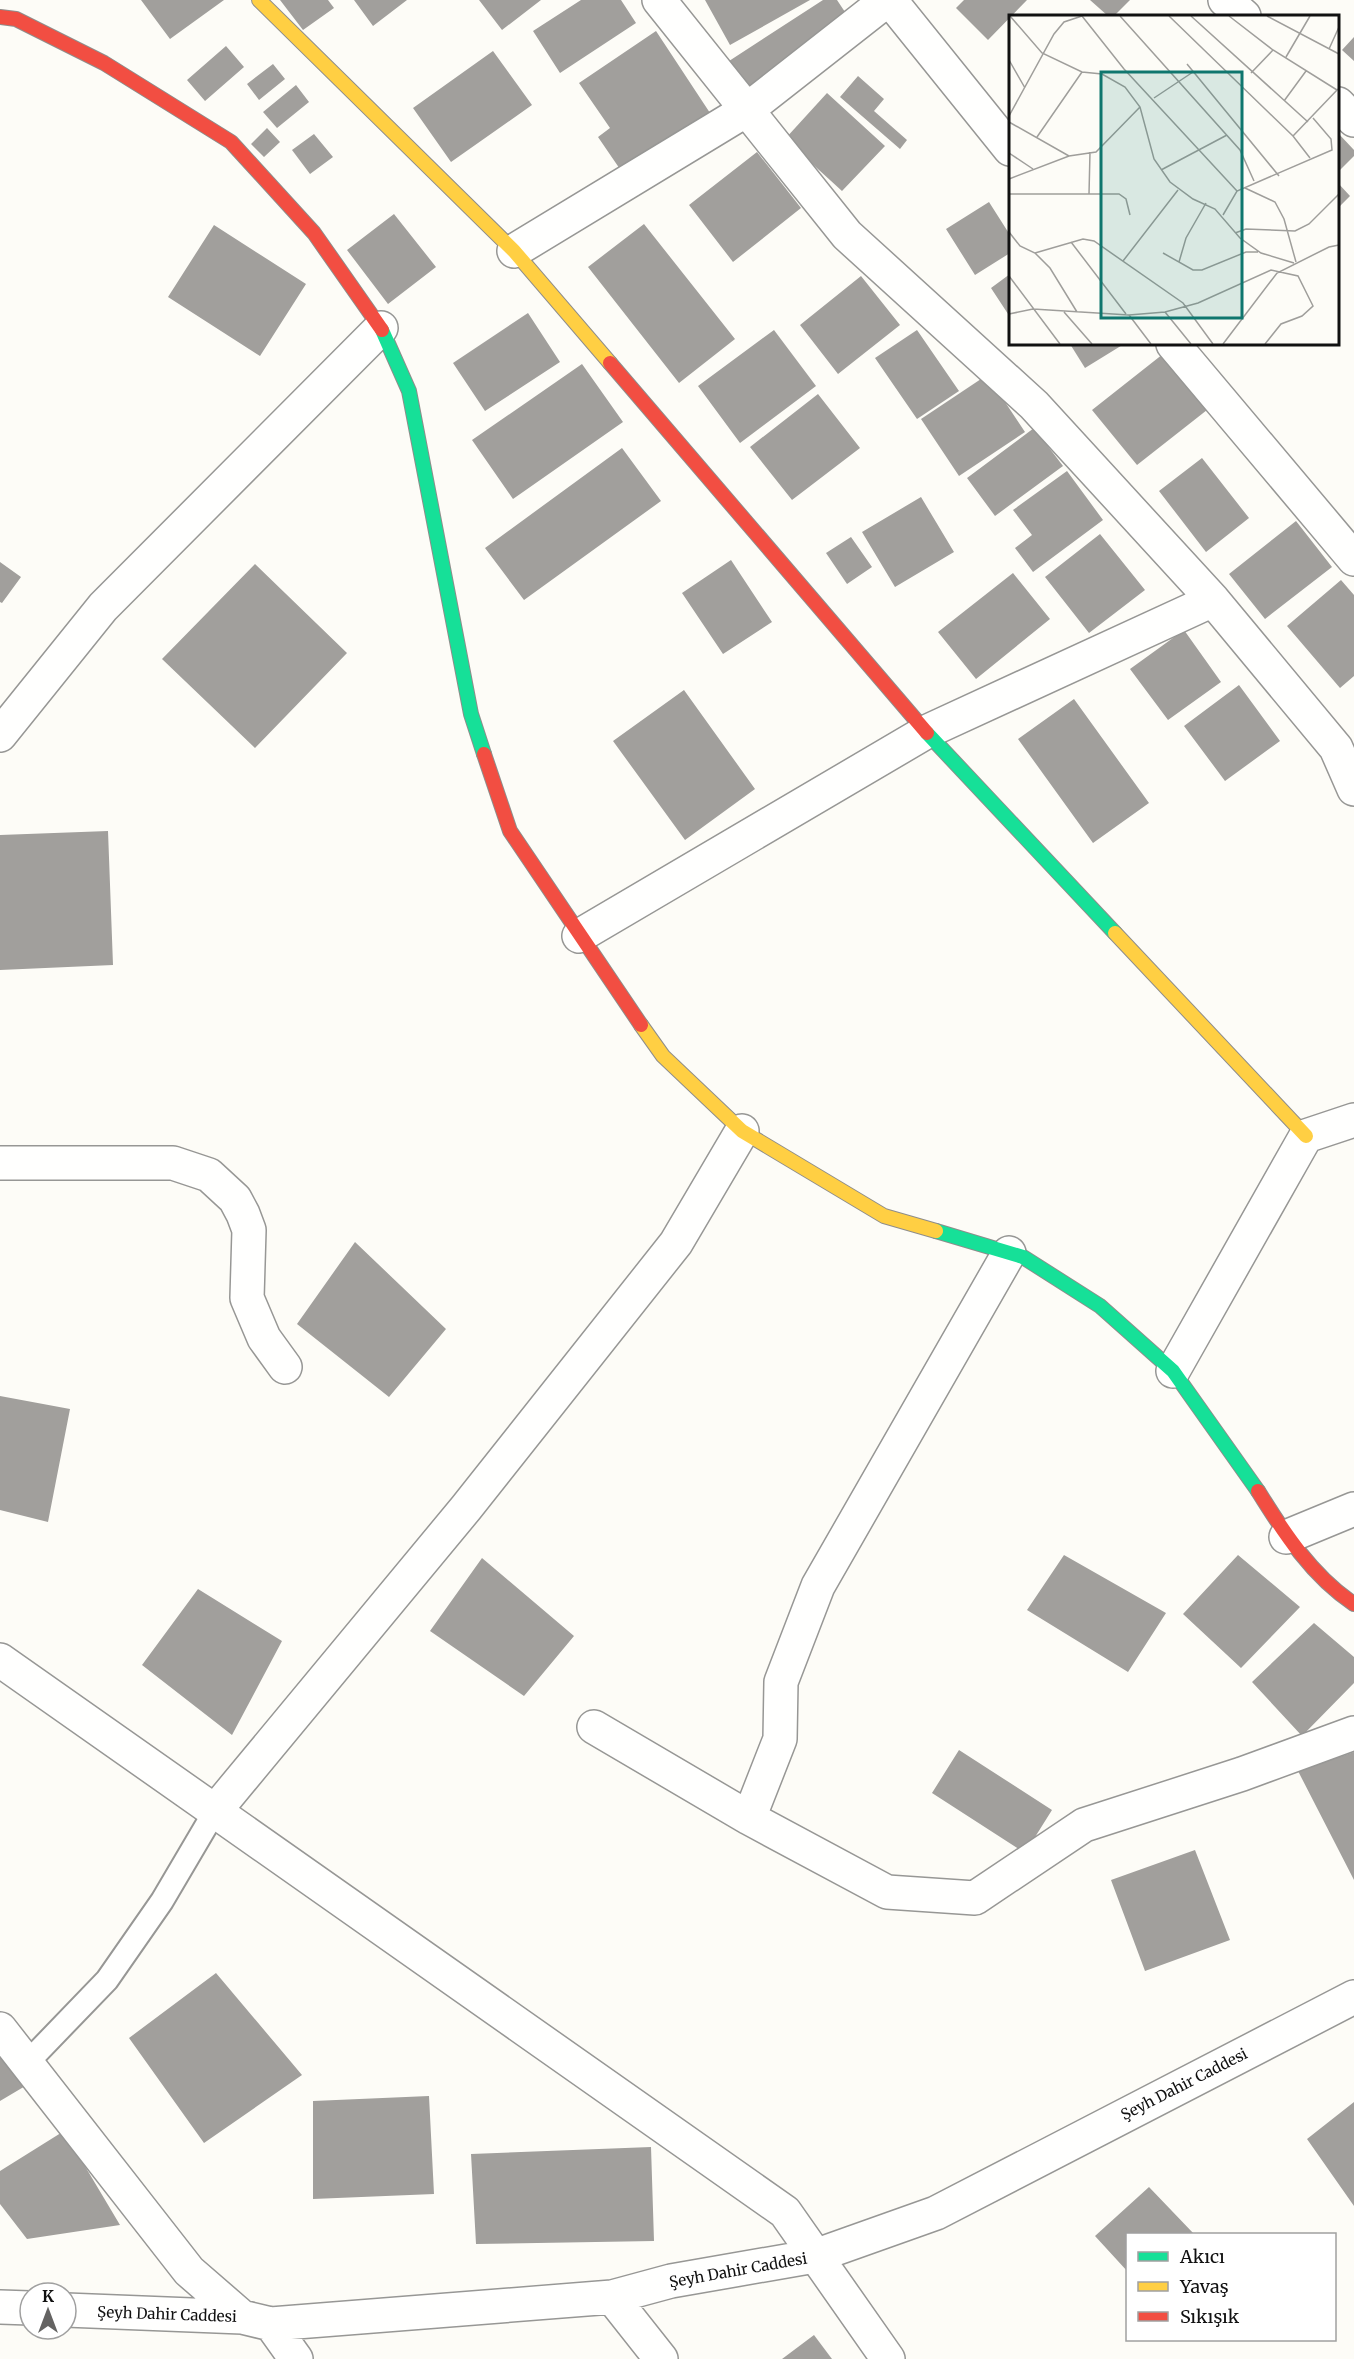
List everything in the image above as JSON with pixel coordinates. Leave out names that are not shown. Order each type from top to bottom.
[{"type":"street","points":[[260,0],[514,251],[926,732],[1306,1136]]},
{"type":"street","points":[[659,0],[847,235],[1034,405],[1213,600],[1336,748],[1354,789]]},
{"type":"street","points":[[514,251],[748,109],[888,0],[1009,147]]},
{"type":"street","points":[[1225,0],[1243,15]]},
{"type":"street","points":[[0,17],[16,19],[104,63],[231,142],[314,233],[381,328],[409,391],[471,714],[510,831],[579,936],[663,1056],[742,1131],[884,1216],[1023,1257],[1100,1306],[1173,1371],[1253,1482],[1286,1537],[1336,1592],[1354,1604]]},
{"type":"street","points":[[1339,105],[1354,120]]},
{"type":"street","points":[[0,735],[103,607],[381,328]]},
{"type":"street","points":[[1174,345],[1354,559]]},
{"type":"street","points":[[579,936],[926,732],[1213,600]]},
{"type":"street","points":[[1173,1371],[1306,1136],[1354,1120]]},
{"type":"street","points":[[215,1811],[466,1508],[676,1243],[742,1131]]},
{"type":"street","points":[[0,1163],[173,1163],[208,1175],[235,1199],[243,1214],[249,1230],[247,1298],[264,1338],[285,1367]]},
{"type":"street","points":[[749,1818],[780,1739],[781,1682],[818,1586],[1009,1253]]},
{"type":"street","points":[[1286,1537],[1354,1509]]},
{"type":"street","points":[[0,1660],[785,2212],[888,2359]]},
{"type":"street","points":[[594,1727],[749,1818],[887,1892],[975,1898],[1084,1825],[1242,1774],[1354,1733]]},
{"type":"street","name":"Şeyh Dahir Caddesi","points":[[78,2311],[256,2320],[612,2297],[671,2281],[815,2256],[936,2213],[1354,1997]]},
{"type":"street","points":[[0,2029],[189,2271],[256,2320],[296,2359]]},
{"type":"street","points":[[612,2297],[661,2359]]},
{"type":"street","points":[[0,2307],[18,2308]]},
{"type":"lane","points":[[27,2063],[107,1980],[162,1901],[215,1811]]},
{"type":"building","points":[[141,0],[224,0],[170,39]]},
{"type":"building","points":[[280,0],[328,0],[334,8],[303,30]]},
{"type":"building","points":[[354,0],[407,0],[373,26]]},
{"type":"building","points":[[479,0],[541,0],[502,30]]},
{"type":"building","points":[[581,0],[621,0],[636,23],[560,73],[533,31]]},
{"type":"building","points":[[705,0],[810,0],[730,45]]},
{"type":"building","points":[[823,0],[837,0],[853,24],[747,94],[726,63]]},
{"type":"building","points":[[964,0],[1027,0],[1012,15],[1009,15],[1009,18],[988,40],[956,8]]},
{"type":"building","points":[[1090,0],[1130,0],[1115,15],[1107,15]]},
{"type":"building","points":[[656,31],[712,116],[624,175],[598,137],[610,128],[579,83]]},
{"type":"building","points":[[1354,37],[1354,61],[1342,50]]},
{"type":"building","points":[[226,46],[244,67],[205,101],[187,80]]},
{"type":"building","points":[[493,51],[532,105],[451,162],[413,108]]},
{"type":"building","points":[[273,64],[285,79],[259,100],[247,84]]},
{"type":"building","points":[[858,76],[884,99],[874,111],[907,140],[900,149],[840,97]]},
{"type":"building","points":[[296,85],[309,102],[277,128],[263,112]]},
{"type":"building","points":[[827,93],[885,146],[842,191],[785,139]]},
{"type":"building","points":[[267,128],[280,142],[264,157],[251,144]]},
{"type":"building","points":[[314,134],[333,157],[310,174],[292,150]]},
{"type":"building","points":[[1339,134],[1354,150],[1354,156],[1339,171]]},
{"type":"building","points":[[757,152],[801,208],[733,262],[689,205]]},
{"type":"building","points":[[1339,184],[1350,196],[1339,207]]},
{"type":"building","points":[[989,202],[1009,233],[1009,254],[975,275],[946,229]]},
{"type":"building","points":[[394,214],[436,267],[388,304],[347,250]]},
{"type":"building","points":[[644,224],[735,339],[679,383],[588,267]]},
{"type":"building","points":[[214,225],[306,284],[260,356],[168,297]]},
{"type":"building","points":[[1009,275],[1009,315],[991,288]]},
{"type":"building","points":[[861,276],[900,325],[838,374],[800,325]]},
{"type":"building","points":[[528,313],[560,362],[485,411],[453,363]]},
{"type":"building","points":[[774,330],[816,386],[740,443],[698,386]]},
{"type":"building","points":[[917,330],[959,391],[917,419],[875,358]]},
{"type":"building","points":[[1071,345],[1122,345],[1085,368]]},
{"type":"building","points":[[1163,354],[1207,410],[1137,465],[1092,410]]},
{"type":"building","points":[[582,364],[623,422],[513,499],[472,440]]},
{"type":"building","points":[[987,375],[1025,432],[959,476],[921,419]]},
{"type":"building","points":[[818,394],[860,448],[792,500],[750,447]]},
{"type":"building","points":[[1034,428],[1063,466],[995,516],[967,478]]},
{"type":"building","points":[[622,448],[661,501],[524,600],[485,548]]},
{"type":"building","points":[[1202,458],[1249,518],[1206,552],[1159,491]]},
{"type":"building","points":[[1067,471],[1103,520],[1033,572],[1015,548],[1032,535],[1013,510]]},
{"type":"building","points":[[921,497],[954,552],[895,587],[862,532]]},
{"type":"building","points":[[1296,521],[1332,567],[1265,619],[1229,574]]},
{"type":"building","points":[[1100,534],[1145,590],[1089,633],[1045,577]]},
{"type":"building","points":[[851,537],[872,567],[847,584],[826,553]]},
{"type":"building","points":[[731,560],[772,622],[723,654],[682,593]]},
{"type":"building","points":[[0,562],[21,577],[2,603],[0,602]]},
{"type":"building","points":[[255,564],[347,653],[255,748],[162,659]]},
{"type":"building","points":[[1013,573],[1050,619],[976,679],[938,632]]},
{"type":"building","points":[[1341,580],[1354,595],[1354,676],[1340,688],[1287,626]]},
{"type":"building","points":[[1184,630],[1221,682],[1168,720],[1130,669]]},
{"type":"building","points":[[1239,685],[1280,741],[1225,781],[1184,726]]},
{"type":"building","points":[[684,690],[755,789],[685,840],[613,741]]},
{"type":"building","points":[[1074,699],[1149,803],[1093,843],[1018,739]]},
{"type":"building","points":[[108,831],[113,965],[0,970],[0,835]]},
{"type":"building","points":[[355,1242],[446,1329],[389,1397],[297,1324]]},
{"type":"building","points":[[0,1396],[70,1409],[48,1522],[0,1510]]},
{"type":"building","points":[[1064,1555],[1166,1613],[1128,1672],[1027,1610]]},
{"type":"building","points":[[1238,1555],[1300,1607],[1241,1668],[1183,1614]]},
{"type":"building","points":[[482,1558],[574,1636],[524,1696],[430,1631]]},
{"type":"building","points":[[198,1589],[282,1641],[232,1735],[142,1665]]},
{"type":"building","points":[[1314,1623],[1354,1657],[1354,1683],[1302,1736],[1252,1682]]},
{"type":"building","points":[[959,1750],[1052,1810],[1025,1853],[932,1793]]},
{"type":"building","points":[[1354,1752],[1354,1880],[1298,1771]]},
{"type":"building","points":[[1195,1850],[1230,1940],[1145,1971],[1111,1880]]},
{"type":"building","points":[[216,1973],[302,2075],[204,2143],[129,2038]]},
{"type":"building","points":[[0,2046],[32,2082],[0,2101]]},
{"type":"building","points":[[429,2096],[434,2194],[313,2199],[313,2101]]},
{"type":"building","points":[[1354,2102],[1354,2206],[1307,2139]]},
{"type":"building","points":[[64,2131],[120,2225],[27,2239],[0,2204],[0,2171]]},
{"type":"building","points":[[651,2147],[654,2241],[476,2244],[471,2154]]},
{"type":"building","points":[[1149,2187],[1193,2233],[1126,2233],[1126,2270],[1095,2236]]},
{"type":"building","points":[[814,2335],[832,2359],[782,2359]]},
{"type":"traffic: fast","points":[[382,330],[409,391],[471,714],[484,754]]},
{"type":"traffic: fast","points":[[927,733],[1115,933]]},
{"type":"traffic: fast","points":[[936,1231],[1023,1257],[1100,1306],[1173,1371],[1258,1491]]},
{"type":"traffic: slow","points":[[259,0],[514,251],[610,363]]},
{"type":"traffic: slow","points":[[1115,933],[1306,1136]]},
{"type":"traffic: slow","points":[[641,1025],[663,1056],[742,1131],[884,1216],[936,1231]]},
{"type":"traffic: jam","points":[[0,17],[16,19],[104,63],[231,142],[314,233],[382,330]]},
{"type":"traffic: jam","points":[[610,363],[927,733]]},
{"type":"traffic: jam","points":[[484,754],[510,831],[641,1025]]},
{"type":"traffic: jam","points":[[1258,1491],[1300,1553],[1325,1580],[1354,1604]]}]
